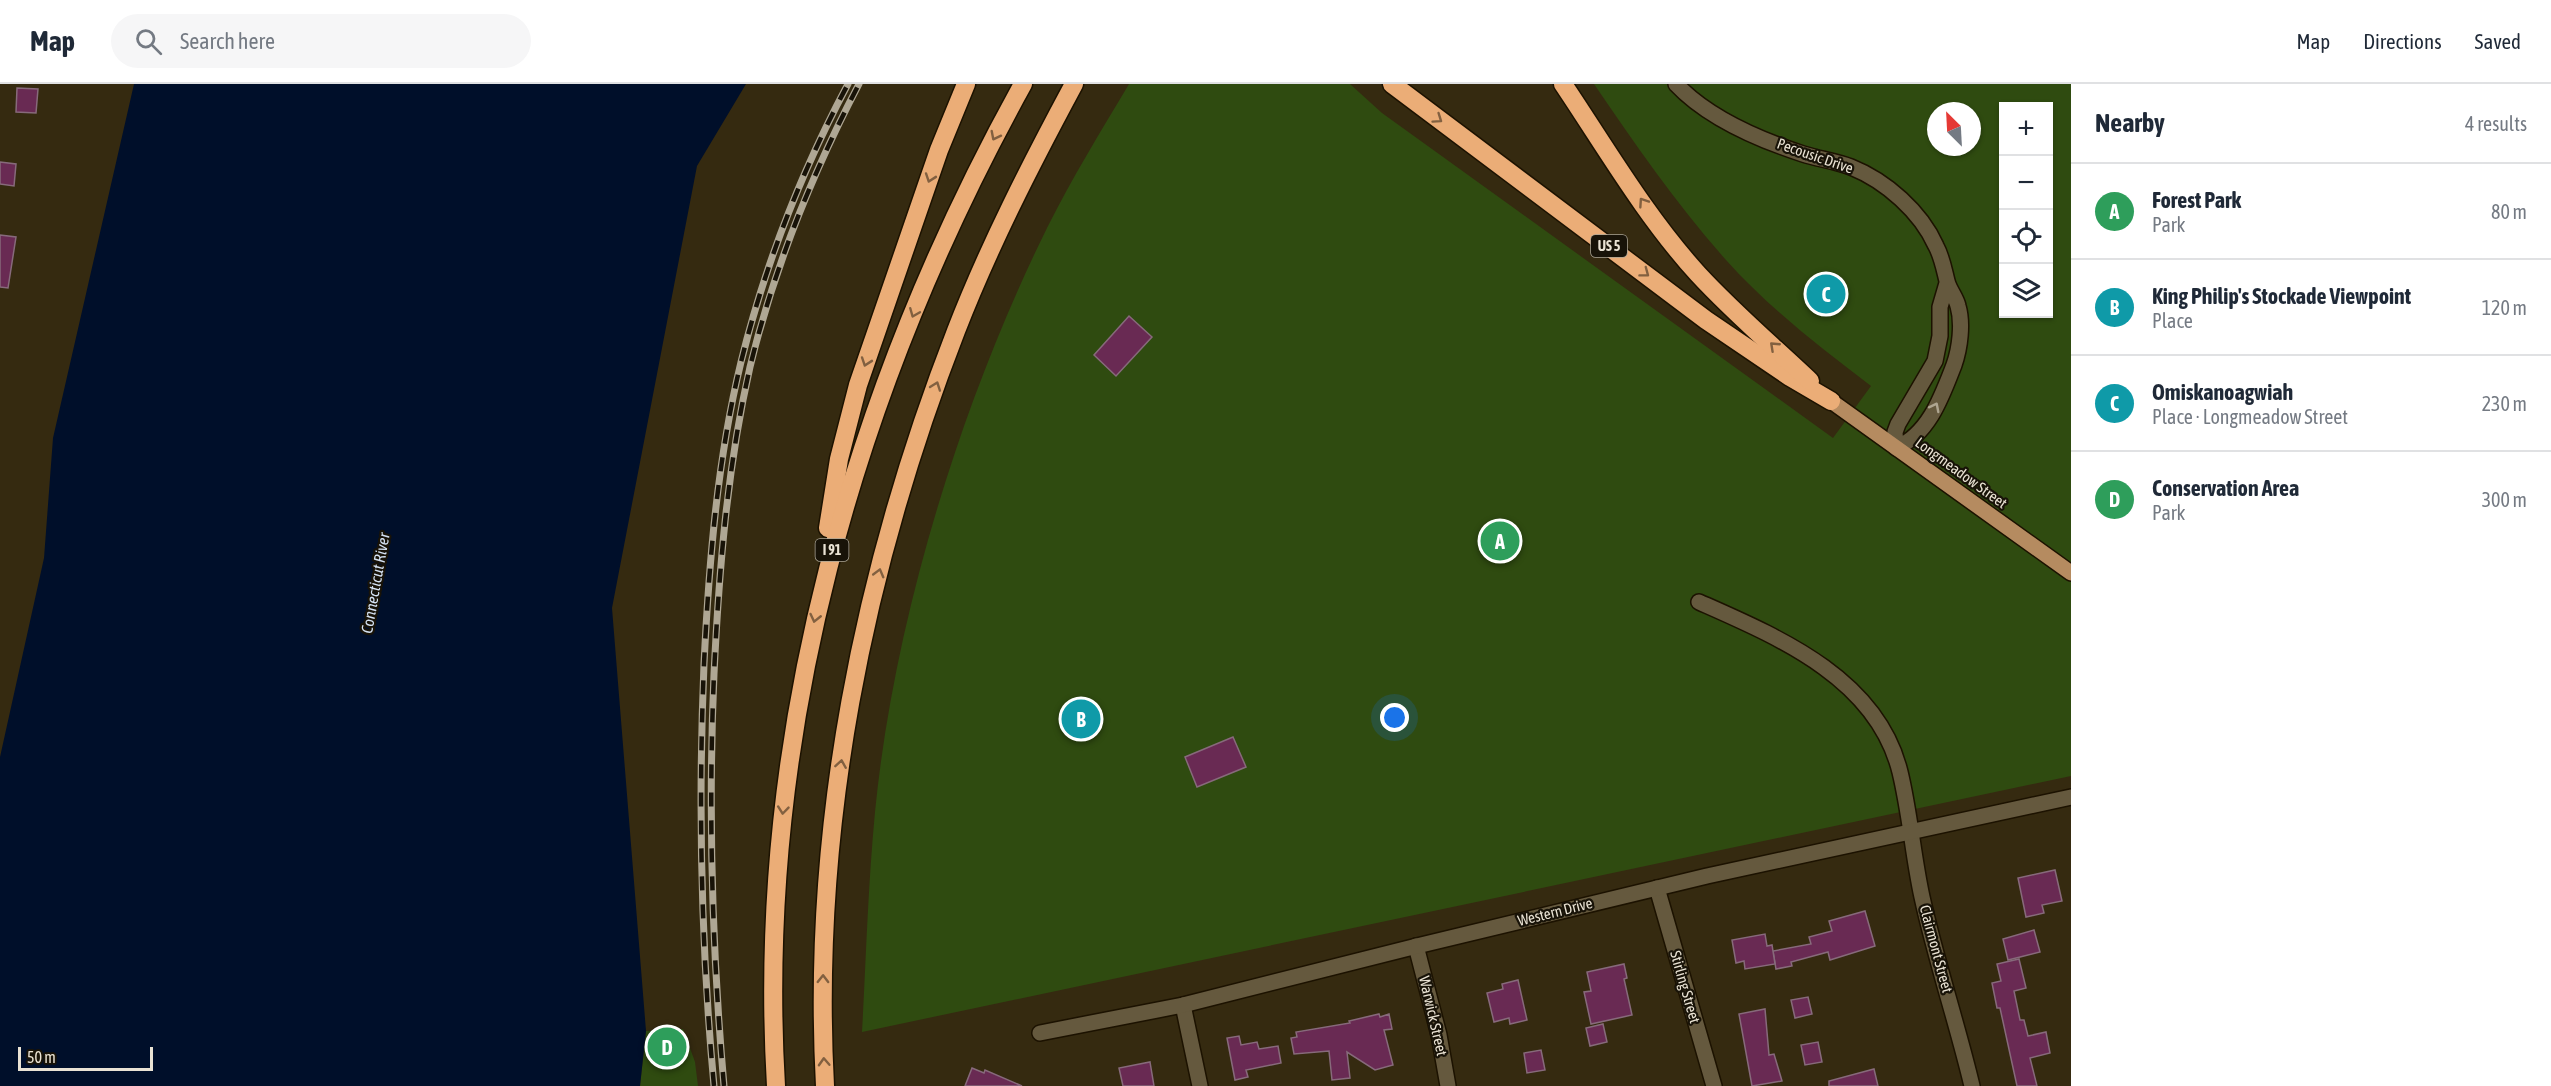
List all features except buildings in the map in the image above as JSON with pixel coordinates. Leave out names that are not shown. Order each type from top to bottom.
[{"type":"highway","points":[[825,575],[832,499],[858,385],[939,150],[966,84]]},
{"type":"highway","name":"I 91","points":[[776,1086],[772,994],[778,854],[796,713],[825,575],[843,507],[866,439],[917,307],[972,180],[1023,84]]},
{"type":"highway","points":[[825,1086],[822,1005],[827,874],[844,741],[874,593],[911,459],[957,330],[1012,204],[1074,84]]},
{"type":"highway","name":"US 5","points":[[1392,84],[1716,327],[1790,378],[1832,401]]},
{"type":"highway","name":"US 5","points":[[1563,84],[1652,216],[1683,256],[1714,290],[1832,401]]},
{"type":"main road","name":"Longmeadow Street","points":[[1832,401],[2071,573]]},
{"type":"street","name":"Pecousic Drive","points":[[1676,84],[1701,107],[1721,119],[1782,146],[1853,167],[1884,187],[1910,208],[1928,231],[1942,258],[1947,283],[1958,306],[1959,337],[1955,360],[1925,425],[1912,440],[1896,448],[1895,432],[1898,424],[1935,361],[1940,336],[1940,307],[1947,283]]},
{"type":"street","name":"Clairmont Street","points":[[1699,602],[1791,644],[1824,666],[1851,690],[1874,718],[1889,744],[1900,770],[1923,899],[1972,1086]]},
{"type":"street","name":"Western Drive","points":[[1040,1033],[1184,1005],[1657,888],[1910,831],[2071,798]]},
{"type":"street","name":"Stirling Street","points":[[1657,888],[1714,1086]]},
{"type":"street","name":"Warwick Street","points":[[1416,946],[1436,1025],[1448,1086]]},
{"type":"street","points":[[1184,1005],[1200,1086]]},
{"type":"green space","points":[[1129,84],[1350,84],[1382,113],[1833,438],[1871,386],[1814,342],[1742,278],[1674,196],[1594,84],[2071,84],[2071,776],[862,1032],[875,812],[884,739],[915,588],[960,438],[987,366],[1047,228]]},
{"type":"green space","points":[[683,1029],[695,1062],[698,1086],[640,1086],[646,1031]]},
{"type":"water","name":"Connecticut River","points":[[134,84],[746,84],[697,166],[612,608],[646,1031],[640,1086],[0,1086],[0,757],[44,558],[53,438]]},
{"type":"railway","points":[[714,1086],[706,980],[701,770],[706,626],[720,474],[741,362],[761,290],[800,185],[848,84]]},
{"type":"railway","points":[[724,1086],[714,932],[711,777],[716,635],[735,443],[750,367],[783,258],[810,187],[859,84]]},
{"type":"place","name":"Omiskanoagwiah","points":[[1826,294]]},
{"type":"place","name":"Forest Park","points":[[1500,541]]},
{"type":"place","name":"King Philip's Stockade Viewpoint","points":[[1081,719]]},
{"type":"place","name":"Conservation Area","points":[[667,1047]]}]
